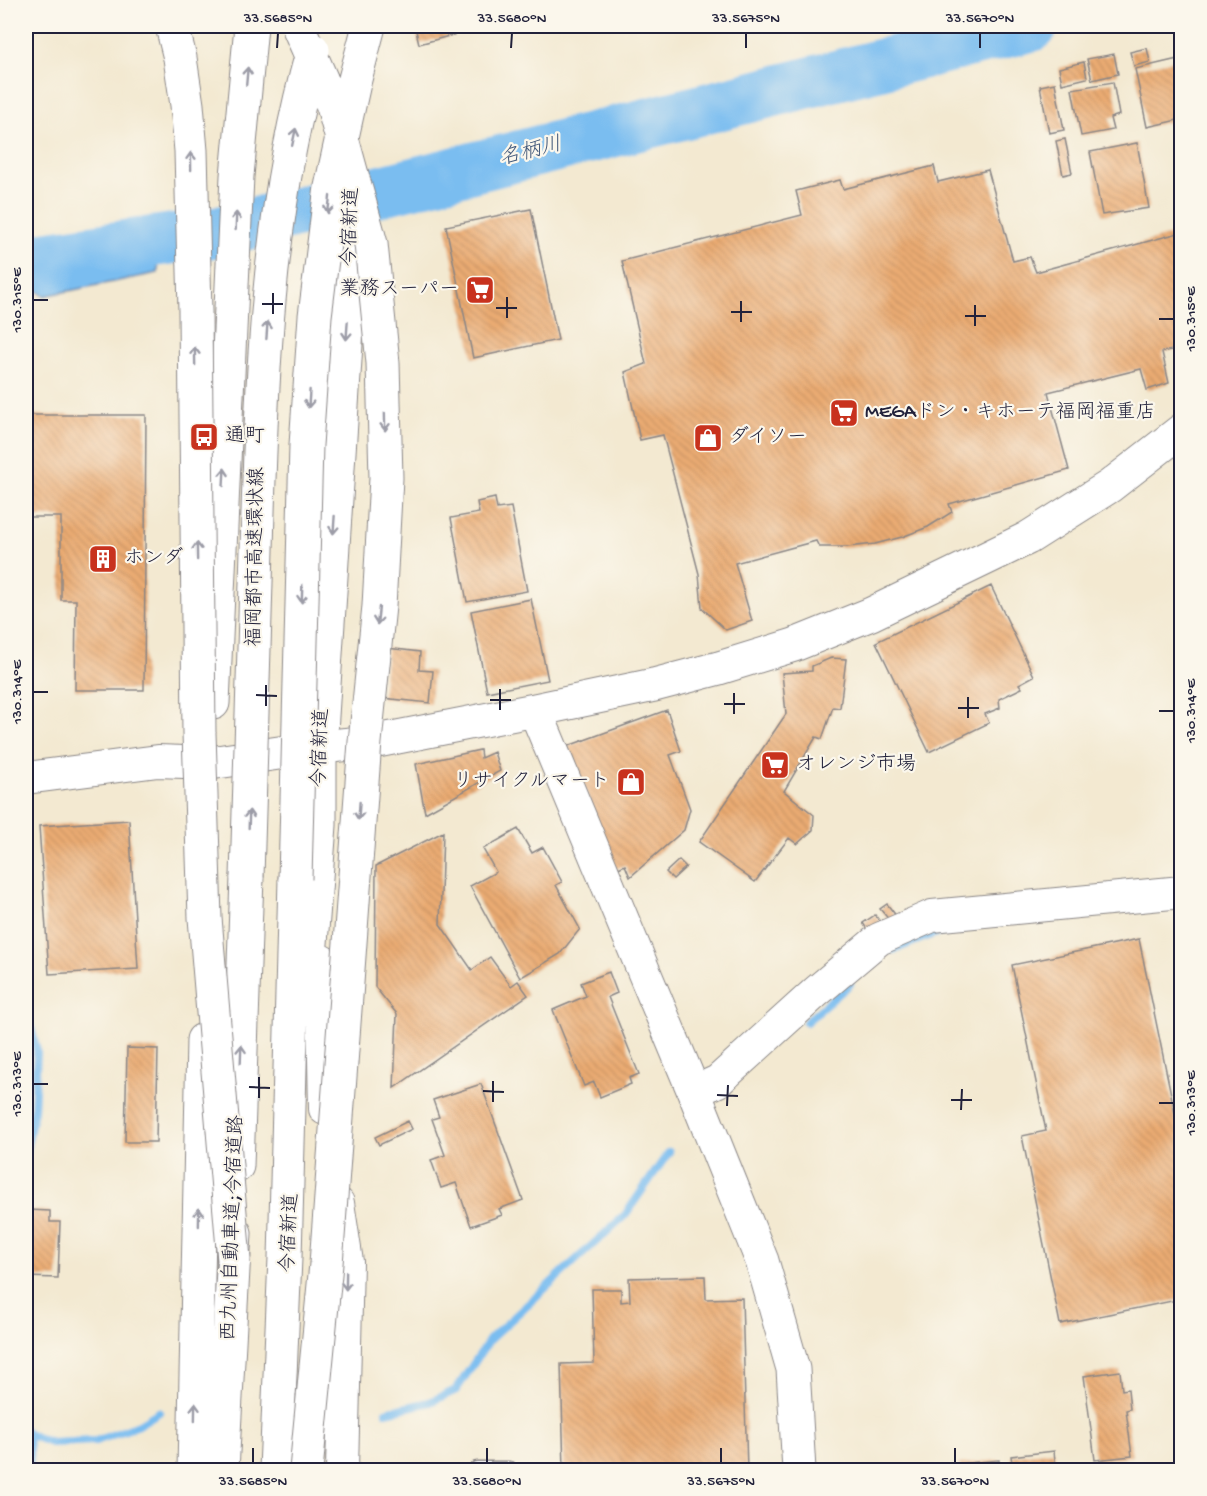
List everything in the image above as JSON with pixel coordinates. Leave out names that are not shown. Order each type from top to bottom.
[{"type":"main road","points":[[172,26],[180,58],[191,151],[195,311],[199,733],[205,906],[234,1260]]},
{"type":"main road","points":[[194,1470],[210,763],[237,176],[252,26]]},
{"type":"main road","points":[[298,26],[333,106],[371,244],[383,363],[386,478],[379,606],[364,742],[326,1263],[307,1470]]},
{"type":"main road","name":"福岡都市高速環状線","points":[[247,877],[260,443],[269,307],[285,177],[308,68],[320,26]]},
{"type":"main road","name":"今宿新道","points":[[288,1470],[287,1341],[296,1138],[320,825],[320,747],[352,251],[357,26]]},
{"type":"main road","points":[[276,1470],[285,1258],[306,445],[315,316],[331,188],[369,26]]},
{"type":"main road","points":[[210,763],[372,742],[535,710],[719,668],[794,645],[871,614],[1028,538],[1110,486],[1182,430]]},
{"type":"main road","points":[[535,710],[762,1261],[793,1369],[799,1470]]},
{"type":"main road","name":"西九州自動車道;今宿道路","points":[[222,1470],[234,1260],[247,877]]},
{"type":"main road","points":[[296,1138],[307,1470]]},
{"type":"street","points":[[26,778],[158,761],[210,763]]},
{"type":"street","points":[[320,825],[325,1120],[346,1262],[342,1470]]},
{"type":"street","points":[[694,1092],[718,1081],[816,992],[879,939],[932,916],[1182,892]]},
{"type":"lane","points":[[477,1470],[509,1470]]},
{"type":"water","points":[[159,218],[158,273],[44,296],[26,282],[26,246],[58,242]]},
{"type":"building","points":[[415,26],[487,26],[419,44]]},
{"type":"building","points":[[1147,48],[1150,62],[1134,66],[1130,52]]},
{"type":"building","points":[[1114,54],[1118,74],[1092,80],[1087,59]]},
{"type":"building","points":[[1182,58],[1182,119],[1147,127],[1135,69]]},
{"type":"building","points":[[1084,62],[1087,78],[1062,84],[1059,68]]},
{"type":"building","points":[[1113,82],[1119,115],[1110,118],[1113,130],[1081,136],[1072,89]]},
{"type":"building","points":[[1055,83],[1064,130],[1049,133],[1040,86]]},
{"type":"building","points":[[1065,139],[1072,173],[1063,175],[1056,141]]},
{"type":"building","points":[[1137,143],[1149,208],[1102,215],[1090,152]]},
{"type":"building","name":"MEGAドン・キホーテ福岡福重店","points":[[934,166],[938,182],[988,170],[1013,261],[1030,257],[1036,272],[1182,232],[1182,348],[1162,352],[1169,383],[1147,390],[1141,369],[1048,392],[1069,470],[949,504],[952,512],[928,527],[902,537],[875,544],[847,547],[819,547],[816,541],[735,563],[752,621],[726,630],[702,608],[699,574],[663,435],[640,440],[625,372],[646,364],[622,261],[802,215],[796,191],[840,180],[843,189]]},
{"type":"building","points":[[531,209],[558,340],[473,358],[446,226]]},
{"type":"building","name":"ホンダ","points":[[26,415],[146,415],[144,690],[75,690],[76,600],[61,600],[61,517],[26,517]]},
{"type":"building","points":[[495,498],[497,509],[511,507],[527,591],[467,602],[451,518],[479,513],[477,502]]},
{"type":"building","points":[[991,586],[1034,676],[1019,684],[1022,688],[999,699],[1000,708],[985,714],[989,723],[929,752],[876,642]]},
{"type":"building","points":[[531,599],[548,680],[487,692],[471,611]]},
{"type":"building","points":[[387,648],[420,652],[419,670],[433,671],[430,703],[382,698]]},
{"type":"building","name":"オレンジ市場","points":[[831,658],[846,659],[840,708],[833,707],[822,739],[816,737],[784,791],[814,815],[813,830],[797,844],[789,838],[755,882],[699,842],[786,714],[782,673],[812,671],[812,666]]},
{"type":"building","name":"リサイクルマート","points":[[667,710],[681,751],[670,755],[690,809],[684,830],[630,877],[625,865],[616,869],[568,746]]},
{"type":"building","points":[[480,750],[481,758],[494,752],[500,771],[425,813],[416,764]]},
{"type":"building","points":[[129,820],[138,969],[49,974],[39,826]]},
{"type":"building","points":[[518,829],[532,853],[543,847],[562,882],[556,885],[580,929],[560,954],[520,978],[470,886],[496,872],[483,849]]},
{"type":"building","points":[[443,832],[440,924],[472,970],[490,957],[511,986],[518,981],[528,995],[394,1088],[397,1014],[375,987],[376,866]]},
{"type":"building","points":[[679,860],[686,867],[673,879],[666,872]]},
{"type":"building","points":[[887,904],[897,917],[891,922],[880,909]]},
{"type":"building","points":[[875,915],[881,923],[868,931],[863,923]]},
{"type":"building","points":[[1139,939],[1182,1148],[1182,1299],[1060,1324],[1022,1136],[1046,1131],[1012,965]]},
{"type":"building","points":[[609,972],[617,993],[608,997],[639,1074],[629,1078],[631,1084],[600,1097],[594,1082],[584,1086],[553,1010],[586,996],[581,983]]},
{"type":"building","points":[[127,1048],[158,1049],[156,1142],[125,1142]]},
{"type":"building","points":[[481,1084],[523,1200],[499,1209],[502,1215],[471,1226],[456,1183],[441,1188],[431,1160],[445,1155],[432,1119],[439,1117],[433,1100]]},
{"type":"building","points":[[408,1121],[412,1129],[379,1145],[375,1137]]},
{"type":"building","points":[[28,1210],[50,1211],[50,1222],[60,1222],[58,1278],[26,1277]]},
{"type":"building","points":[[705,1276],[706,1299],[742,1298],[747,1470],[564,1470],[561,1364],[594,1363],[592,1289],[621,1289],[621,1302],[630,1301],[629,1278]]},
{"type":"building","points":[[1120,1371],[1122,1390],[1128,1389],[1130,1409],[1126,1410],[1132,1456],[1095,1460],[1084,1376]]},
{"type":"building","points":[[1054,1451],[1056,1470],[1013,1470],[1011,1456]]},
{"type":"building","points":[[999,1460],[1000,1470],[960,1470],[959,1464]]},
{"type":"building","points":[[1134,1465],[1135,1470],[1116,1470],[1116,1468]]},
{"type":"waterway","name":"名柄川","points":[[26,260],[218,232],[1032,26]]},
{"type":"waterway","points":[[893,950],[933,934],[960,928]]},
{"type":"waterway","points":[[806,1022],[850,984]]},
{"type":"waterway","points":[[26,1009],[37,1051],[34,1110],[26,1151]]},
{"type":"waterway","points":[[386,1412],[430,1402],[456,1390],[490,1339],[625,1215],[669,1152]]},
{"type":"waterway","points":[[26,1431],[28,1434],[51,1443],[96,1441],[136,1426],[159,1412]]},
{"type":"waterway","points":[[28,1434],[30,1470]]},
{"type":"place","name":"業務スーパー","points":[[480,290]]},
{"type":"place","name":"MEGAドン・キホーテ福岡福重店","points":[[844,413]]},
{"type":"place","name":"通町","points":[[204,437]]},
{"type":"place","name":"ダイソー","points":[[708,438]]},
{"type":"place","name":"ホンダ","points":[[103,559]]},
{"type":"place","name":"オレンジ市場","points":[[775,765]]},
{"type":"place","name":"リサイクルマート","points":[[631,782]]}]
